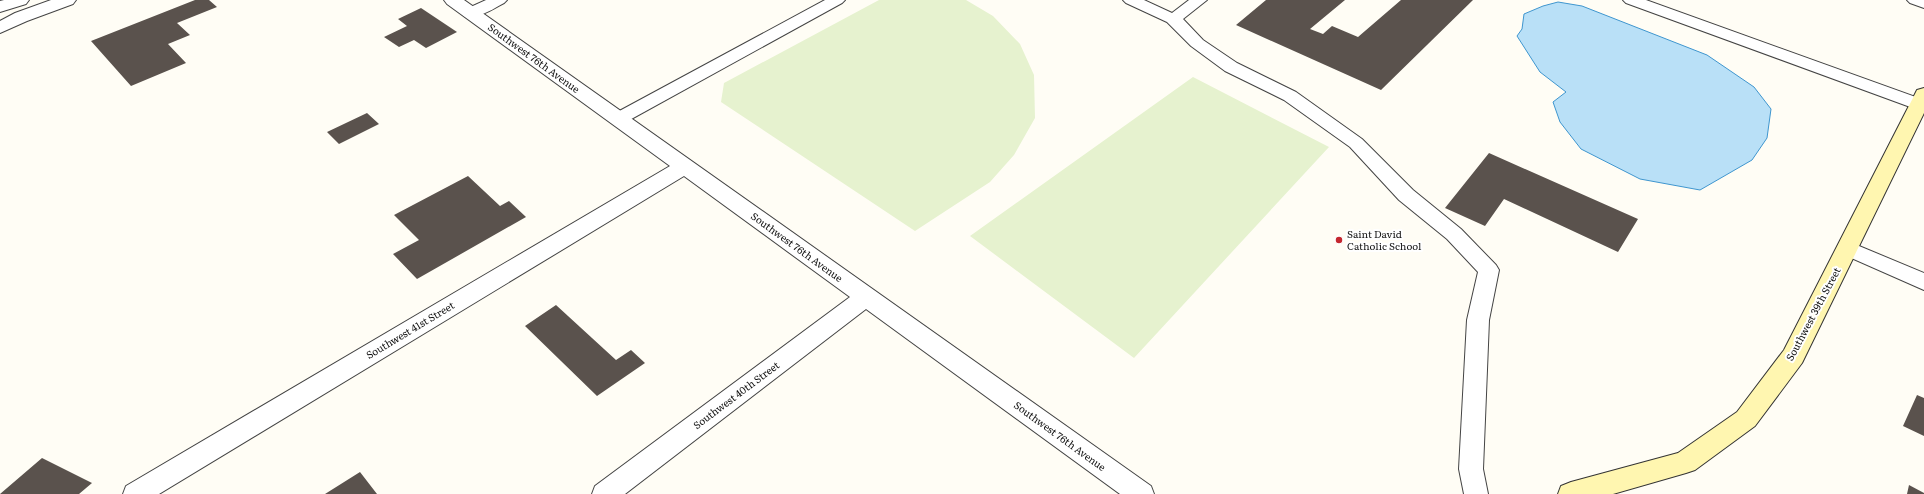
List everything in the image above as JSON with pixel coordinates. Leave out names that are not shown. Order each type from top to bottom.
[{"type":"street","points":[[0,7],[20,0]]},
{"type":"street","points":[[0,28],[67,0]]},
{"type":"street","name":"Southwest 76th Avenue","points":[[452,0],[1141,494]]},
{"type":"street","name":"Southwest 39th Street","points":[[1571,494],[1686,462],[1746,419],[1793,356],[1921,99]]},
{"type":"street","name":"Southwest 41st Street","points":[[136,494],[684,166]]},
{"type":"street","name":"Southwest 40th Street","points":[[605,494],[866,297]]},
{"type":"lane","points":[[470,13],[499,0]]},
{"type":"lane","points":[[618,119],[837,0]]},
{"type":"lane","points":[[1131,0],[1173,19],[1197,43],[1231,67],[1290,96],[1356,143],[1406,195],[1454,234],[1489,270],[1478,320],[1471,469],[1476,494]]},
{"type":"lane","points":[[1173,19],[1199,0]]},
{"type":"lane","points":[[1631,0],[1921,99]]},
{"type":"lane","points":[[1915,0],[1924,3]]},
{"type":"lane","points":[[1847,248],[1924,282]]},
{"type":"green space","points":[[879,0],[966,0],[993,16],[1020,44],[1034,75],[1035,118],[1014,155],[990,182],[915,231],[721,102],[724,83]]},
{"type":"green space","points":[[1193,77],[1329,147],[1134,358],[970,236]]},
{"type":"water","points":[[1558,2],[1582,6],[1707,55],[1754,87],[1771,109],[1767,138],[1752,160],[1700,190],[1640,179],[1581,149],[1560,122],[1553,102],[1566,92],[1540,72],[1517,36],[1522,29],[1524,14],[1543,6]]},
{"type":"building","points":[[195,0],[209,0],[217,7],[177,23],[190,35],[168,44],[186,63],[131,86],[91,41]]},
{"type":"building","points":[[1266,0],[1345,0],[1310,29],[1323,34],[1332,26],[1358,37],[1401,0],[1473,0],[1381,90],[1236,25]]},
{"type":"building","points":[[421,8],[457,32],[426,48],[414,40],[399,47],[384,37],[407,26],[398,19]]},
{"type":"building","points":[[367,113],[379,124],[339,144],[327,132]]},
{"type":"building","points":[[1489,153],[1638,219],[1618,252],[1504,199],[1485,226],[1445,208]]},
{"type":"building","points":[[468,176],[500,206],[509,201],[526,217],[417,279],[393,254],[419,240],[394,215]]},
{"type":"building","points":[[556,305],[616,360],[631,350],[645,363],[597,396],[525,326]]},
{"type":"building","points":[[1917,395],[1924,398],[1924,436],[1903,426]]},
{"type":"building","points":[[42,458],[92,483],[79,494],[0,494]]},
{"type":"building","points":[[360,472],[377,494],[325,494]]},
{"type":"building","points":[[1909,485],[1924,493],[1924,494],[1907,494]]},
{"type":"place","name":"Saint David Catholic School","points":[[1339,240]]}]
